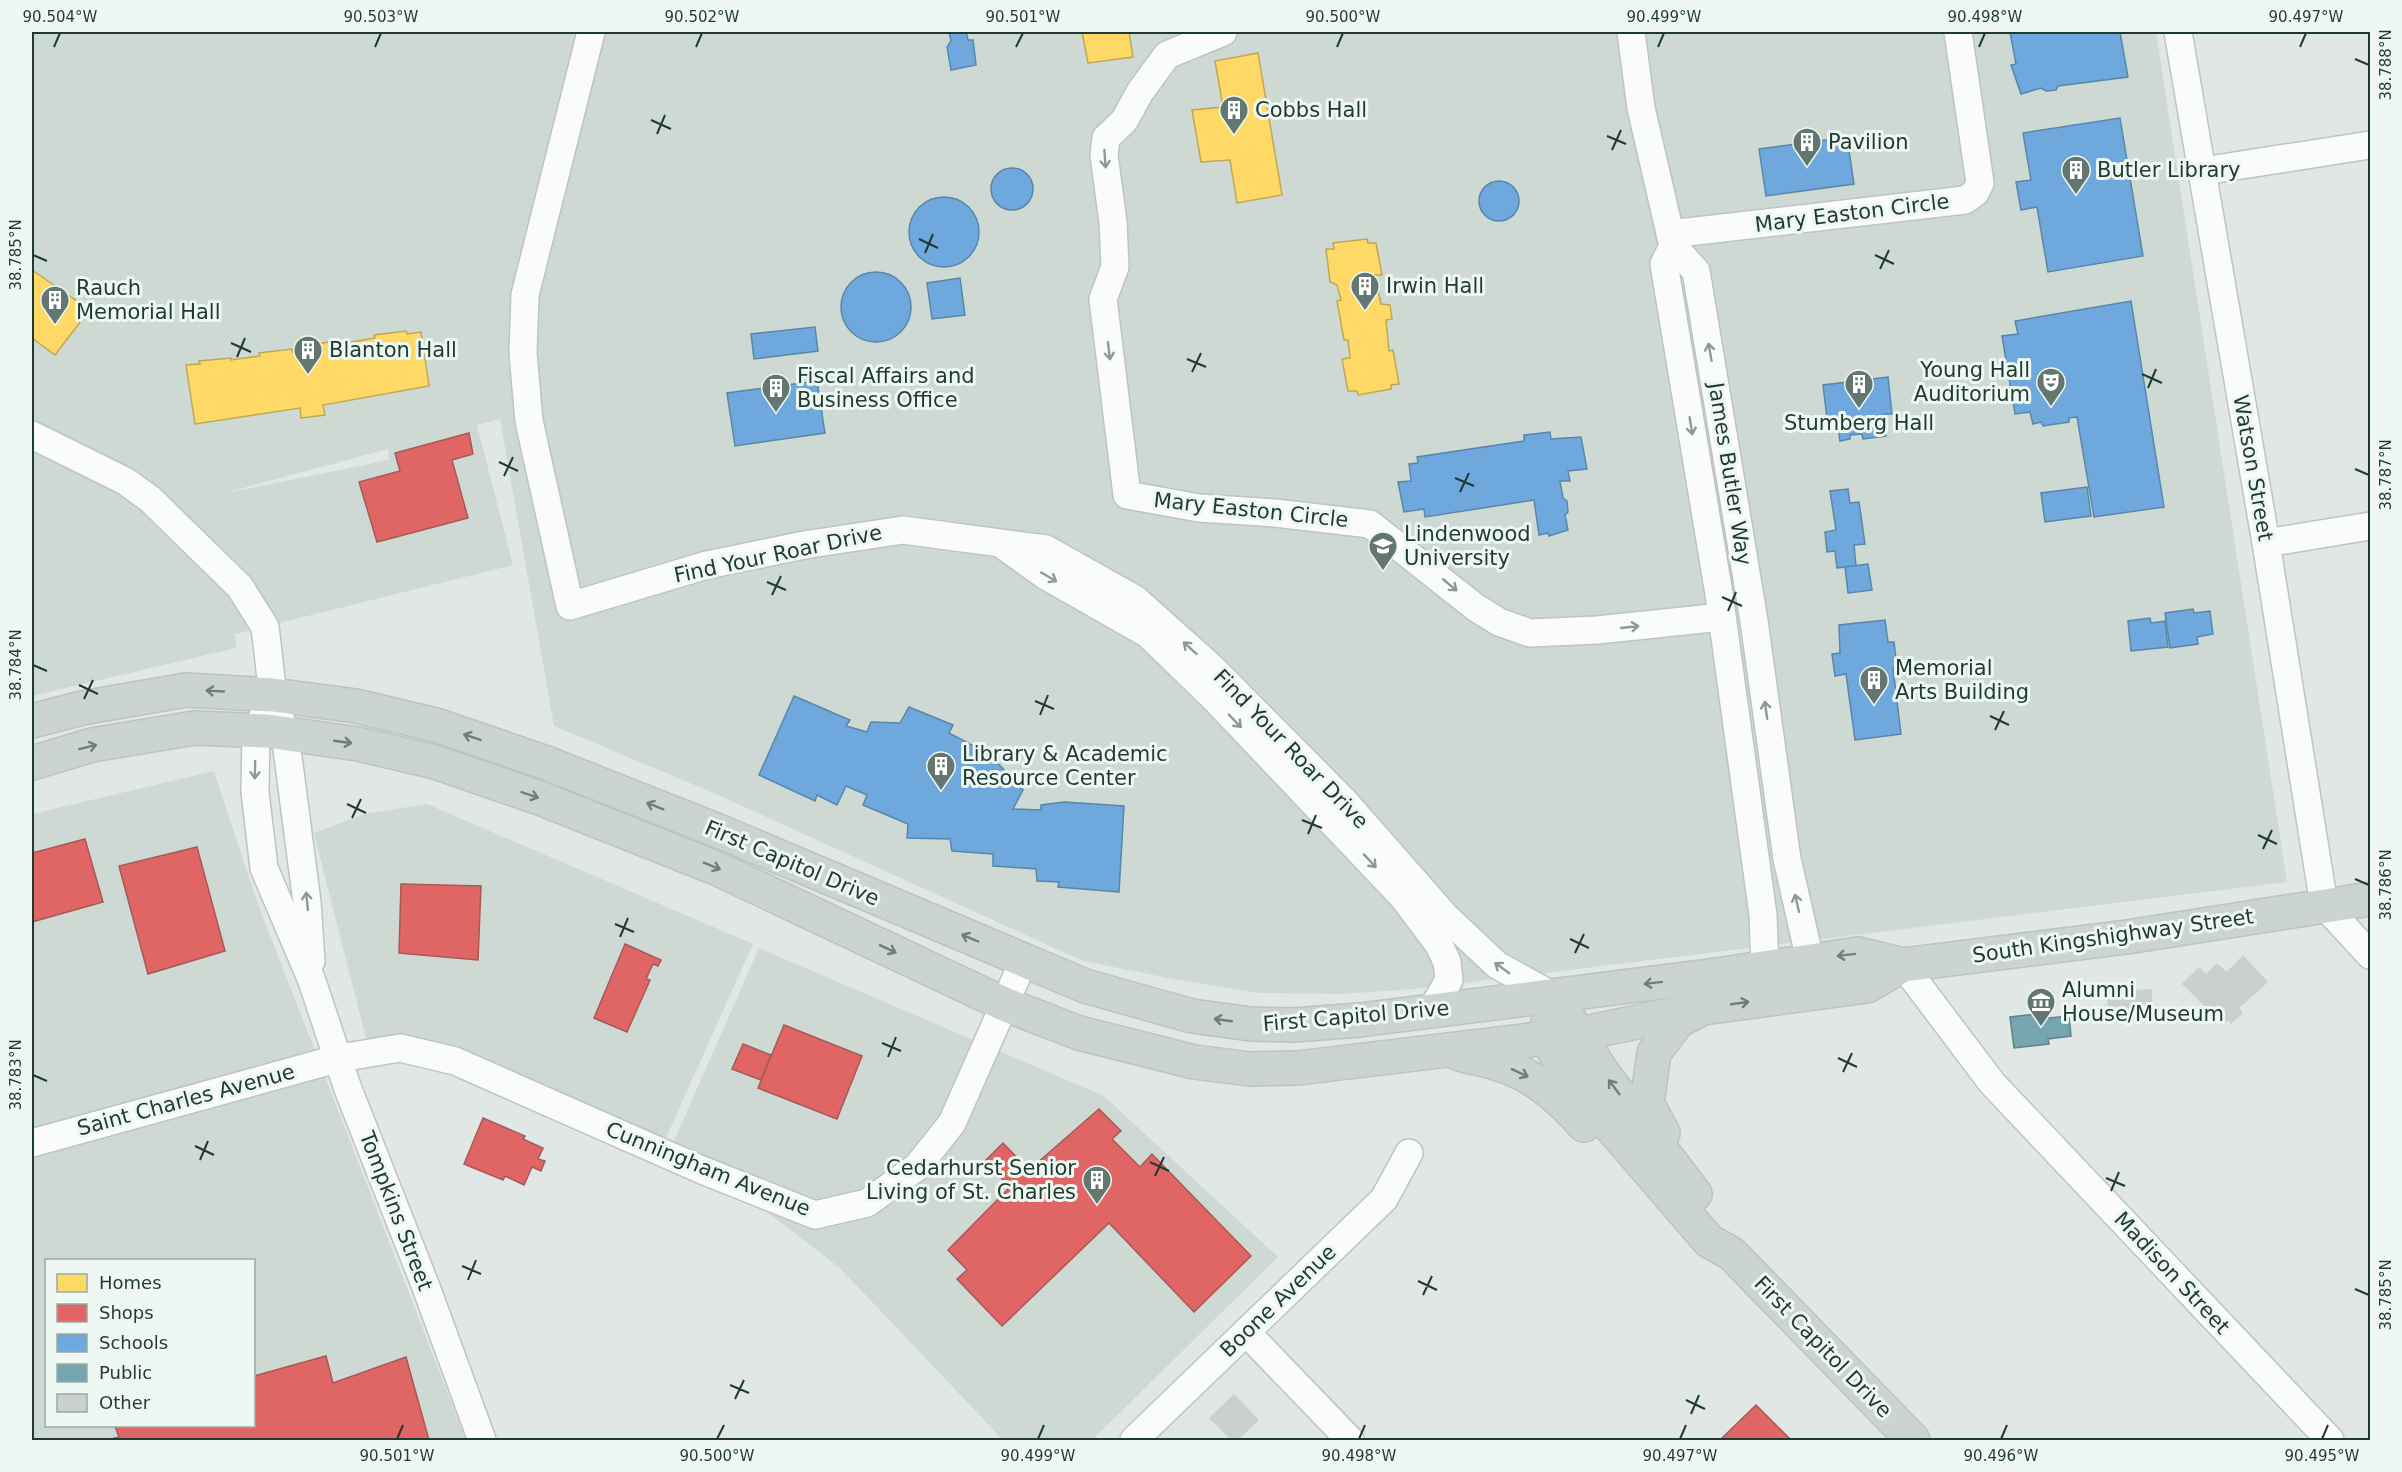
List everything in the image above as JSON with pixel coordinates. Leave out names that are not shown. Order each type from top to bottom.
[{"type":"main road","name":"First Capitol Drive","points":[[32,721],[82,708],[186,690],[273,695],[357,706],[436,725],[543,762],[721,832],[1085,986],[1192,1016],[1251,1024],[1294,1025],[1553,996],[1580,1034],[1602,1072],[1722,1230],[1720,1248]]},
{"type":"main road","name":"First Capitol Drive","points":[[32,763],[92,745],[194,728],[270,732],[358,744],[435,762],[542,799],[718,869],[1004,1004],[1079,1033],[1194,1062],[1251,1069],[1298,1068],[1545,1036],[1580,1034]]},
{"type":"main road","name":"South Kingshighway Street","points":[[1553,996],[1858,954],[1903,965],[2127,937],[2370,899]]},
{"type":"main road","name":"South Kingshighway Street","points":[[1580,1034],[1703,1008],[1867,986],[1903,965]]},
{"type":"main road","points":[[1545,1036],[1553,996]]},
{"type":"main road","points":[[1698,1198],[1647,1103],[1654,1053],[1678,1021],[1703,1008]]},
{"type":"main road","name":"First Capitol Drive","points":[[1545,1036],[1574,1084],[1720,1248],[1913,1440]]},
{"type":"main road","points":[[1444,1049],[1524,1074],[1551,1092],[1672,1219],[1720,1248]]},
{"type":"street","name":"Find Your Roar Drive","points":[[591,32],[524,306],[523,353],[529,421],[570,606],[707,565],[804,545],[903,530],[1046,549],[1135,599],[1211,667],[1343,800],[1445,916],[1488,957],[1508,973],[1553,996]]},
{"type":"street","name":"Mary Easton Circle","points":[[1223,32],[1167,55],[1140,92],[1124,121],[1106,138],[1104,155],[1113,222],[1115,267],[1103,299],[1126,495],[1199,508],[1275,513],[1370,524],[1476,607],[1499,622],[1530,633],[1597,630],[1722,617]]},
{"type":"street","name":"James Butler Way","points":[[1631,32],[1641,108],[1672,240],[1696,271],[1754,621],[1787,859],[1810,960]]},
{"type":"street","name":"Mary Easton Circle","points":[[1672,240],[1965,200],[1975,193],[1980,183],[1958,32]]},
{"type":"street","name":"Watson Street","points":[[2178,32],[2266,543],[2324,905]]},
{"type":"street","points":[[2203,171],[2370,145]]},
{"type":"street","name":"James Butler Way","points":[[1672,240],[1664,264],[1722,617],[1763,915],[1765,966]]},
{"type":"street","points":[[32,435],[125,481],[150,499],[240,587],[265,627],[273,695]]},
{"type":"street","points":[[2266,543],[2370,526]]},
{"type":"street","name":"Find Your Roar Drive","points":[[1001,544],[1046,576],[1148,634],[1215,699],[1365,855],[1403,897],[1440,945],[1447,962],[1449,980],[1431,1011]]},
{"type":"street","name":"Tompkins Street","points":[[273,695],[270,732],[255,792],[264,868],[312,981],[340,1058],[348,1089],[426,1287],[482,1440]]},
{"type":"street","name":"Tompkins Street","points":[[270,732],[307,902],[312,981]]},
{"type":"street","points":[[2324,905],[2370,955]]},
{"type":"street","name":"Cunningham Avenue","points":[[340,1058],[400,1048],[455,1061],[702,1170],[815,1215],[867,1203],[917,1167],[952,1123],[1024,960]]},
{"type":"street","name":"Madison Street","points":[[1903,965],[1992,1083],[2330,1440]]},
{"type":"street","name":"Saint Charles Avenue","points":[[32,1143],[340,1058]]},
{"type":"street","name":"Boone Avenue","points":[[1134,1440],[1384,1199],[1409,1152]]},
{"type":"street","points":[[1246,1332],[1350,1440]]},
{"type":"shaded area","name":"Lindenwood University","points":[[32,32],[2156,32],[2287,882],[1414,989],[1341,994],[1260,993],[1083,961],[716,794],[554,726],[500,419],[477,425],[513,565],[235,634],[236,648],[32,696]],"holes":[[[388,449],[389,460],[232,492]]]},
{"type":"shaded area","points":[[214,771],[256,899],[466,1440],[32,1440],[32,814]]},
{"type":"shaded area","points":[[427,804],[753,944],[665,1140],[414,1036],[366,1039],[314,833],[364,814]]},
{"type":"shaded area","points":[[759,948],[1104,1096],[1278,1257],[1092,1440],[1003,1440],[840,1268],[674,1141]]},
{"type":"building: Homes","points":[[1082,32],[1129,32],[1133,57],[1088,63]]},
{"type":"building: Homes","name":"Cobbs Hall","points":[[1258,53],[1282,195],[1237,203],[1230,160],[1201,162],[1192,110],[1223,107],[1215,61]]},
{"type":"building: Homes","name":"Irwin Hall","points":[[1367,239],[1368,243],[1376,243],[1382,275],[1375,275],[1381,304],[1390,305],[1392,319],[1386,320],[1389,351],[1393,350],[1399,384],[1391,385],[1391,389],[1358,395],[1357,391],[1348,391],[1342,359],[1350,358],[1348,340],[1344,340],[1337,301],[1341,300],[1337,285],[1330,282],[1326,249],[1334,249],[1333,243]]},
{"type":"building: Homes","name":"Rauch Memorial Hall","points":[[32,270],[78,302],[76,303],[88,312],[55,355],[32,338]]},
{"type":"building: Homes","name":"Blanton Hall","points":[[406,331],[407,334],[421,332],[429,386],[323,405],[325,415],[301,418],[300,408],[195,424],[186,365],[200,364],[199,361],[260,356],[259,353],[292,349],[292,352],[315,347],[314,344],[346,340],[346,343],[375,338],[374,335]]},
{"type":"building: Shops","points":[[469,433],[473,454],[452,460],[468,518],[377,542],[359,482],[400,471],[395,453]]},
{"type":"building: Shops","points":[[85,839],[103,902],[32,922],[32,853]]},
{"type":"building: Shops","points":[[197,847],[225,951],[148,974],[119,866]]},
{"type":"building: Shops","points":[[401,884],[481,886],[478,960],[399,953]]},
{"type":"building: Shops","points":[[625,944],[661,960],[658,966],[653,964],[646,979],[650,980],[627,1032],[594,1018]]},
{"type":"building: Shops","points":[[784,1025],[862,1056],[837,1119],[758,1088]]},
{"type":"building: Shops","points":[[743,1044],[771,1055],[761,1080],[732,1069]]},
{"type":"building: Shops","name":"Cedarhurst Senior Living of St. Charles","points":[[1099,1109],[1121,1131],[1112,1139],[1140,1167],[1152,1154],[1251,1256],[1194,1312],[1109,1223],[1002,1326],[957,1279],[967,1270],[948,1250],[1010,1187],[985,1161],[1003,1143],[1029,1170]]},
{"type":"building: Shops","points":[[483,1118],[525,1136],[523,1139],[543,1148],[538,1159],[545,1161],[541,1171],[532,1167],[524,1185],[505,1176],[503,1180],[464,1164]]},
{"type":"building: Shops","points":[[326,1356],[333,1383],[406,1357],[429,1440],[107,1440],[119,1437],[115,1427],[255,1427],[255,1376]]},
{"type":"building: Shops","points":[[1756,1405],[1791,1440],[1720,1440]]},
{"type":"building: Schools","points":[[949,32],[966,32],[968,40],[973,40],[976,65],[951,70],[947,47],[951,41]]},
{"type":"building: Schools","points":[[2010,32],[2120,32],[2128,77],[2058,86],[2056,90],[2046,91],[2041,88],[2021,94],[2011,65],[2016,64]]},
{"type":"building: Schools","name":"Butler Library","points":[[2120,118],[2143,256],[2048,272],[2037,207],[2021,210],[2016,182],[2031,180],[2023,133]]},
{"type":"building: Schools","name":"Pavilion","points":[[1847,137],[1854,184],[1766,196],[1759,149]]},
{"type":"building: Schools","points":[[1012,168],[1020,169],[1027,174],[1032,181],[1032,197],[1027,204],[1020,209],[1012,210],[1004,209],[997,204],[992,197],[991,189],[992,181],[997,174],[1004,169]]},
{"type":"building: Schools","points":[[1499,181],[1513,187],[1519,201],[1513,215],[1499,221],[1485,215],[1479,201],[1485,187]]},
{"type":"building: Schools","points":[[944,197],[957,200],[969,207],[976,219],[979,232],[976,245],[969,257],[957,264],[944,267],[931,264],[919,257],[912,245],[909,232],[912,219],[919,207],[931,200]]},
{"type":"building: Schools","points":[[876,272],[895,278],[905,288],[911,307],[905,326],[895,336],[876,342],[857,336],[847,326],[841,307],[847,288],[857,278]]},
{"type":"building: Schools","points":[[960,278],[965,315],[932,319],[927,283]]},
{"type":"building: Schools","points":[[2131,301],[2164,507],[2094,517],[2077,417],[2069,418],[2069,422],[2043,426],[2041,422],[2033,424],[2030,412],[2015,414],[2002,336],[2018,334],[2015,321]]},
{"type":"building: Schools","points":[[815,327],[818,351],[754,359],[751,334]]},
{"type":"building: Schools","name":"Stumberg Hall","points":[[1888,377],[1892,414],[1884,414],[1886,436],[1863,439],[1862,434],[1850,435],[1850,439],[1840,441],[1838,426],[1828,427],[1823,385]]},
{"type":"building: Schools","name":"Fiscal Affairs and Business Office","points":[[817,381],[825,433],[735,446],[727,393]]},
{"type":"building: Schools","points":[[1550,432],[1551,439],[1581,437],[1587,469],[1568,471],[1570,481],[1560,481],[1563,498],[1567,501],[1568,512],[1565,515],[1568,530],[1549,536],[1548,533],[1539,535],[1534,500],[1425,517],[1424,509],[1404,512],[1398,482],[1411,481],[1409,464],[1418,463],[1417,457],[1524,441],[1524,435]]},
{"type":"building: Schools","points":[[2087,487],[2091,516],[2045,522],[2041,493]]},
{"type":"building: Schools","points":[[1848,489],[1850,503],[1859,502],[1865,544],[1854,545],[1856,566],[1837,568],[1835,551],[1827,552],[1825,532],[1836,530],[1830,491]]},
{"type":"building: Schools","points":[[1868,564],[1872,590],[1848,593],[1845,567]]},
{"type":"building: Schools","points":[[2193,609],[2194,613],[2210,611],[2213,634],[2197,637],[2198,644],[2170,648],[2165,613]]},
{"type":"building: Schools","points":[[2150,618],[2151,623],[2165,621],[2168,647],[2131,651],[2128,621]]},
{"type":"building: Schools","name":"Memorial Arts Building","points":[[1885,620],[1888,642],[1894,642],[1897,668],[1893,668],[1901,734],[1855,740],[1846,674],[1835,676],[1832,654],[1840,653],[1839,625]]},
{"type":"building: Schools","name":"Library & Academic Resource Center","points":[[794,696],[850,720],[846,726],[867,732],[871,722],[900,723],[909,707],[953,725],[949,733],[989,754],[1023,790],[1013,809],[1041,810],[1041,805],[1064,802],[1124,806],[1119,892],[1058,887],[1059,882],[1037,881],[1036,869],[993,866],[993,854],[952,851],[950,839],[907,838],[908,824],[863,805],[867,795],[846,786],[837,805],[817,795],[815,801],[759,775]]},
{"type":"building: Public","name":"Alumni House/Museum","points":[[2046,1013],[2049,1018],[2069,1016],[2071,1036],[2048,1039],[2049,1044],[2014,1048],[2010,1017]]},
{"type":"building: Other","points":[[2243,956],[2267,982],[2238,1008],[2242,1013],[2231,1023],[2228,1019],[2223,1023],[2183,984],[2199,968],[2206,975],[2217,964],[2227,973]]},
{"type":"building: Other","points":[[2151,990],[2152,1020],[2108,1021],[2108,991]]},
{"type":"building: Other","points":[[1234,1395],[1258,1420],[1237,1440],[1232,1440],[1210,1418]]},
{"type":"place","name":"Cobbs Hall","points":[[1234,136]]},
{"type":"place","name":"Pavilion","points":[[1807,168]]},
{"type":"place","name":"Butler Library","points":[[2076,196]]},
{"type":"place","name":"Irwin Hall","points":[[1365,312]]},
{"type":"place","name":"Rauch Memorial Hall","points":[[55,326]]},
{"type":"place","name":"Blanton Hall","points":[[308,376]]},
{"type":"place","name":"Young Hall Auditorium","points":[[2051,408]]},
{"type":"place","name":"Stumberg Hall","points":[[1859,410]]},
{"type":"place","name":"Fiscal Affairs and Business Office","points":[[776,414]]},
{"type":"place","name":"Lindenwood University","points":[[1383,572]]},
{"type":"place","name":"Memorial Arts Building","points":[[1874,706]]},
{"type":"place","name":"Library & Academic Resource Center","points":[[941,792]]},
{"type":"place","name":"Alumni House/Museum","points":[[2041,1028]]},
{"type":"place","name":"Cedarhurst Senior Living of St. Charles","points":[[1097,1206]]}]
